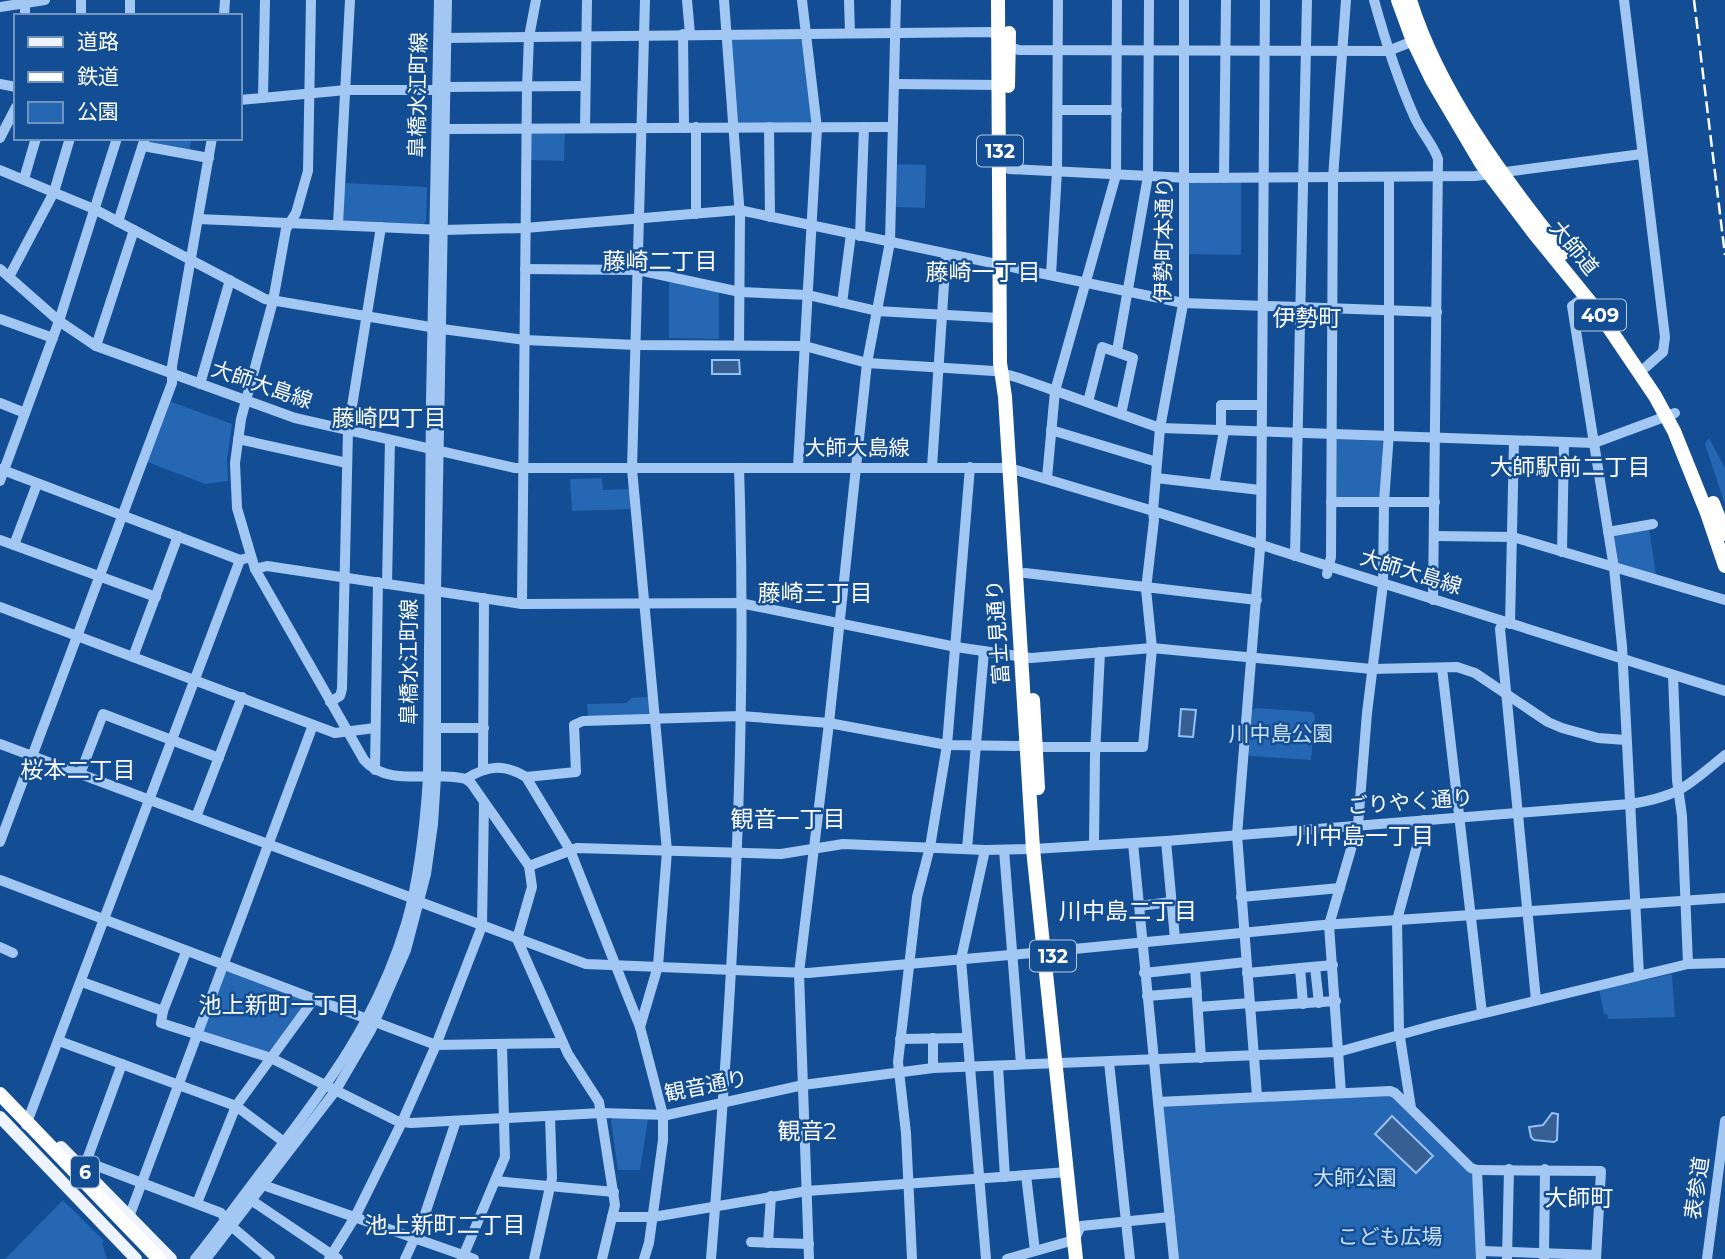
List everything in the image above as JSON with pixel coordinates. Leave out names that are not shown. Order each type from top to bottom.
[{"type":"highway","name":"富士見通り","points":[[998,0],[1004,41],[1009,169],[1000,318],[1026,658],[1037,849],[1085,1259]]},
{"type":"highway","name":"富士見通り","points":[[1005,374],[1000,85],[1008,0]]},
{"type":"highway","name":"大師道","points":[[1398,0],[1447,108],[1671,415],[1725,566]]},
{"type":"highway","name":"大師道","points":[[1410,0],[1418,39]]},
{"type":"highway","name":"大師道","points":[[1495,174],[1646,368],[1671,415],[1725,534]]},
{"type":"highway","name":"富士見通り","points":[[1012,469],[1025,573],[1026,658]]},
{"type":"highway","name":"富士見通り","points":[[1060,1063],[1076,1259]]},
{"type":"highway","points":[[0,1094],[159,1259]]},
{"type":"highway","points":[[0,1107],[146,1259]]},
{"type":"main road","name":"6","points":[[0,1084],[171,1259]]},
{"type":"main road","name":"6","points":[[0,1117],[136,1259]]},
{"type":"street","points":[[0,7],[45,0]]},
{"type":"street","points":[[263,98],[265,0]]},
{"type":"street","points":[[19,1138],[82,982],[195,680],[245,558],[237,508],[235,463],[246,401],[273,302],[289,223],[296,213],[308,171],[311,0]]},
{"type":"street","points":[[338,224],[350,0]]},
{"type":"street","name":"皐橋水江町線","points":[[432,777],[442,89],[439,0]]},
{"type":"street","name":"皐橋水江町線","points":[[442,38],[447,0]]},
{"type":"street","points":[[522,604],[527,87],[529,37],[536,0]]},
{"type":"street","points":[[584,128],[587,0]]},
{"type":"street","points":[[640,1027],[658,966],[667,851],[632,468],[645,0]]},
{"type":"street","points":[[684,128],[687,0]]},
{"type":"street","points":[[724,0],[739,211],[739,345]]},
{"type":"street","points":[[798,467],[817,128],[803,0]]},
{"type":"street","points":[[849,0],[850,33]]},
{"type":"street","points":[[809,1259],[799,973],[829,723],[867,363],[890,242],[896,0]]},
{"type":"street","points":[[1051,275],[1057,171],[1058,0]]},
{"type":"street","points":[[1047,478],[1055,391],[1116,174],[1117,0]]},
{"type":"street","points":[[1117,351],[1148,176],[1149,0]]},
{"type":"street","name":"伊勢町本通り","points":[[1095,747],[1143,747],[1152,648],[1146,589],[1160,428],[1183,303],[1184,0]]},
{"type":"street","points":[[1224,178],[1226,0]]},
{"type":"street","points":[[1257,1097],[1237,835],[1260,549],[1265,0]]},
{"type":"street","points":[[1295,556],[1307,0]]},
{"type":"street","points":[[1329,566],[1333,178],[1346,0]]},
{"type":"street","points":[[1374,0],[1400,85],[1418,127],[1436,152],[1438,176],[1433,600]]},
{"type":"street","points":[[1624,0],[1665,337],[1663,352],[1646,368]]},
{"type":"street","points":[[442,38],[990,32],[1019,50],[1118,51],[1388,51],[1418,39]]},
{"type":"street","points":[[894,85],[1000,85]]},
{"type":"street","points":[[242,100],[346,90],[585,86]]},
{"type":"street","name":"皐橋水江町線","points":[[440,230],[445,129],[442,89]]},
{"type":"street","points":[[1058,110],[1117,110]]},
{"type":"street","points":[[0,138],[14,111]]},
{"type":"street","points":[[696,127],[696,214]]},
{"type":"street","points":[[769,127],[769,217]]},
{"type":"street","points":[[842,303],[856,235],[864,127]]},
{"type":"street","points":[[445,129],[892,127]]},
{"type":"street","points":[[23,179],[35,140]]},
{"type":"street","points":[[3,273],[54,192],[69,140]]},
{"type":"street","points":[[116,140],[59,321],[1,474],[37,484],[245,558],[255,569],[364,760],[376,770],[389,774],[466,779],[471,783],[529,866],[532,887],[517,939],[563,1043],[596,1095],[602,1113],[615,1206],[602,1259]]},
{"type":"street","points":[[0,842],[164,408],[173,375],[212,140]]},
{"type":"street","points":[[118,222],[144,142],[209,158]]},
{"type":"street","points":[[1009,169],[1185,178],[1438,176],[1495,174],[1643,154]]},
{"type":"street","points":[[0,170],[94,209],[273,302],[437,328],[525,340],[636,345],[804,346],[867,363],[1005,374],[1160,428],[1594,443],[1671,415]]},
{"type":"street","points":[[1340,1093],[1329,925],[1358,825],[1372,669],[1383,584],[1388,436],[1389,177]]},
{"type":"street","points":[[198,219],[440,230],[525,228],[739,211],[1183,303],[1437,312]]},
{"type":"street","points":[[330,702],[340,696],[342,690],[348,431],[381,227]]},
{"type":"street","points":[[96,346],[134,230]]},
{"type":"street","points":[[932,467],[946,254]]},
{"type":"street","points":[[525,269],[638,270],[740,292],[808,295],[877,312],[1000,318]]},
{"type":"street","name":"大師大島線","points":[[3,273],[59,321],[96,346],[295,418],[348,431],[515,468],[1012,469],[1153,512],[1260,549],[1329,566],[1725,691]]},
{"type":"street","points":[[200,384],[230,280]]},
{"type":"street","points":[[1586,296],[1572,306],[1614,568],[1622,659],[1639,975]]},
{"type":"street","points":[[0,319],[53,338]]},
{"type":"street","points":[[1088,402],[1102,347],[1117,351],[1133,358],[1121,414]]},
{"type":"street","points":[[0,403],[25,413]]},
{"type":"street","points":[[1214,485],[1222,431],[1221,404],[1262,405]]},
{"type":"street","points":[[1051,430],[1157,462]]},
{"type":"street","points":[[239,439],[348,463]]},
{"type":"street","points":[[376,770],[390,440]]},
{"type":"street","points":[[1514,442],[1513,537],[1506,623],[1500,629],[1536,1000]]},
{"type":"street","points":[[1562,552],[1564,443]]},
{"type":"street","points":[[912,1259],[899,1073],[900,1039],[916,897],[930,847],[947,745],[970,467]]},
{"type":"street","points":[[711,1259],[732,969],[741,716],[739,468]]},
{"type":"street","points":[[1156,478],[1260,490]]},
{"type":"street","points":[[14,545],[37,484]]},
{"type":"street","points":[[1331,502],[1435,502]]},
{"type":"street","points":[[1608,532],[1653,524]]},
{"type":"street","points":[[134,657],[178,536]]},
{"type":"street","points":[[1435,536],[1513,537],[1725,600]]},
{"type":"street","points":[[0,540],[156,597]]},
{"type":"street","points":[[255,569],[267,566],[522,604],[740,603],[956,647],[1026,658],[1152,648],[1372,669],[1457,667],[1475,673],[1548,722],[1598,738],[1626,740]]},
{"type":"street","points":[[1025,573],[1257,600]]},
{"type":"street","name":"皐橋水江町線","points":[[195,1259],[263,1185],[332,1087],[371,1021],[416,900],[436,728],[433,590]]},
{"type":"street","points":[[483,768],[484,598]]},
{"type":"street","points":[[0,607],[335,733],[376,729]]},
{"type":"street","points":[[967,849],[984,651]]},
{"type":"street","points":[[1094,845],[1100,652]]},
{"type":"street","points":[[1442,668],[1482,1013]]},
{"type":"street","points":[[1674,677],[1688,964]]},
{"type":"street","points":[[196,817],[242,697]]},
{"type":"street","points":[[80,774],[103,714],[219,758]]},
{"type":"street","points":[[526,777],[576,772],[576,723],[654,718],[741,716],[829,723],[947,745],[1095,747]]},
{"type":"street","points":[[129,1217],[313,724]]},
{"type":"street","points":[[436,728],[484,728]]},
{"type":"street","points":[[0,744],[586,964],[799,973],[1329,925],[1725,898]]},
{"type":"street","name":"ごりやく通り","points":[[529,866],[577,848],[736,854],[781,854],[844,844],[985,850],[1037,849],[1630,804],[1655,800],[1679,791],[1700,778],[1725,755]]},
{"type":"street","points":[[466,779],[483,768],[514,770],[526,777],[570,850],[640,1027],[663,1115],[663,1140],[653,1217],[644,1259]]},
{"type":"street","points":[[251,1200],[333,1258],[402,1122],[436,1045],[482,926],[484,803]]},
{"type":"street","points":[[1411,1108],[1399,1034],[1397,920],[1424,820]]},
{"type":"street","points":[[1166,841],[1175,939]]},
{"type":"street","points":[[1133,843],[1174,1259]]},
{"type":"street","points":[[985,850],[961,959],[986,1259]]},
{"type":"street","points":[[1004,850],[1021,1065]]},
{"type":"street","points":[[0,880],[436,1045],[563,1043]]},
{"type":"street","points":[[1241,897],[1340,888]]},
{"type":"street","points":[[1139,906],[1171,902]]},
{"type":"street","points":[[0,947],[13,953]]},
{"type":"street","points":[[82,982],[163,1011],[186,952]]},
{"type":"street","name":"観音通り","points":[[163,1011],[161,1023],[271,1058],[402,1122],[602,1113],[663,1115],[803,1085],[933,1068],[1338,1052],[1399,1034],[1639,975],[1688,964],[1725,963]]},
{"type":"street","points":[[1144,973],[1195,968],[1300,968],[1333,965]]},
{"type":"street","points":[[1315,967],[1319,1003]]},
{"type":"street","points":[[1195,968],[1201,1058]]},
{"type":"street","points":[[1300,968],[1303,1004]]},
{"type":"street","points":[[1147,996],[1196,992]]},
{"type":"street","points":[[197,1203],[236,1106],[314,999]]},
{"type":"street","points":[[1198,1007],[1336,1001]]},
{"type":"street","points":[[933,1038],[933,1068]]},
{"type":"street","points":[[900,1039],[967,1038]]},
{"type":"street","points":[[59,1041],[236,1106],[284,1142]]},
{"type":"street","points":[[263,1185],[466,1258],[505,1157],[502,1045]]},
{"type":"street","points":[[1109,1062],[1130,1259]]},
{"type":"street","points":[[82,1166],[122,1064]]},
{"type":"street","points":[[998,1066],[1005,1177]]},
{"type":"street","name":"皐橋水江町線","points":[[206,1259],[284,1142],[332,1087]]},
{"type":"street","points":[[1158,1102],[1390,1091],[1411,1108],[1471,1168],[1601,1171],[1596,1257],[1481,1255],[1477,1170]]},
{"type":"street","points":[[534,1259],[551,1186],[550,1116]]},
{"type":"street","points":[[405,1259],[415,1238],[456,1121]]},
{"type":"street","name":"表参道","points":[[1707,1259],[1722,1179],[1725,1121]]},
{"type":"street","points":[[82,1166],[92,1164],[197,1203],[229,1222],[270,1259]]},
{"type":"street","points":[[1507,1255],[1509,1169]]},
{"type":"street","points":[[1544,1256],[1545,1169]]},
{"type":"street","points":[[612,1217],[653,1217],[807,1191],[1068,1172]]},
{"type":"street","points":[[1026,1175],[1035,1251]]},
{"type":"street","points":[[495,1181],[614,1192]]},
{"type":"street","points":[[768,1243],[771,1196]]},
{"type":"street","points":[[1007,1259],[1022,1257],[1074,1240],[1082,1226],[1170,1217]]},
{"type":"street","points":[[751,1242],[809,1244]]},
{"type":"green space","points":[[799,38],[802,41],[812,120],[809,123],[736,122],[731,42],[733,39]]},
{"type":"green space","points":[[531,131],[565,132],[564,161],[531,160]]},
{"type":"green space","points":[[147,140],[192,140],[189,152],[148,144]]},
{"type":"green space","points":[[896,164],[926,165],[925,208],[895,207]]},
{"type":"green space","points":[[1191,182],[1241,182],[1241,255],[1189,254]]},
{"type":"green space","points":[[344,183],[427,187],[426,221],[424,224],[344,221]]},
{"type":"green space","points":[[669,281],[719,291],[719,339],[669,338]]},
{"type":"green space","points":[[169,401],[232,424],[227,459],[228,481],[205,484],[145,461]]},
{"type":"green space","points":[[1709,438],[1725,468],[1725,505],[1705,444]]},
{"type":"green space","points":[[1338,439],[1383,443],[1382,497],[1336,499],[1335,441]]},
{"type":"green space","points":[[602,478],[603,490],[630,489],[630,509],[572,511],[570,479]]},
{"type":"green space","points":[[1649,528],[1656,575],[1618,564],[1615,534]]},
{"type":"green space","points":[[650,697],[649,715],[588,717],[587,704],[626,703],[632,698]]},
{"type":"green space","name":"川中島公園","points":[[1252,710],[1312,712],[1315,715],[1311,760],[1250,756],[1248,753]]},
{"type":"green space","points":[[225,972],[304,1000],[305,1003],[268,1053],[204,1033],[202,1030]]},
{"type":"green space","points":[[1672,974],[1675,1017],[1608,1019],[1607,1014],[1604,1014],[1599,990]]},
{"type":"green space","name":"大師公園","points":[[1392,1094],[1474,1175],[1477,1259],[1177,1259],[1162,1106]]},
{"type":"green space","points":[[612,1118],[648,1119],[640,1170],[618,1170]]},
{"type":"green space","points":[[63,1200],[104,1241],[102,1243],[107,1259],[5,1259]]},
{"type":"shaded area","points":[[712,360],[739,360],[740,374],[712,374]]},
{"type":"shaded area","points":[[1181,709],[1196,710],[1193,737],[1179,736]]},
{"type":"shaded area","points":[[1552,1113],[1558,1114],[1557,1140],[1534,1140],[1529,1127],[1543,1125]]},
{"type":"shaded area","points":[[1392,1116],[1433,1156],[1416,1173],[1375,1134]]},
{"type":"railway","points":[[1694,0],[1725,255]]},
{"type":"district","name":"藤崎二丁目","points":[[660,261]]},
{"type":"district","name":"藤崎一丁目","points":[[983,272]]},
{"type":"district","name":"伊勢町","points":[[1307,318]]},
{"type":"district","name":"藤崎四丁目","points":[[389,418]]},
{"type":"district","name":"大師駅前二丁目","points":[[1570,467]]},
{"type":"district","name":"藤崎三丁目","points":[[815,593]]},
{"type":"district","name":"桜本二丁目","points":[[78,770]]},
{"type":"district","name":"観音一丁目","points":[[788,819]]},
{"type":"district","name":"川中島一丁目","points":[[1365,836]]},
{"type":"district","name":"川中島二丁目","points":[[1128,911]]},
{"type":"district","name":"池上新町一丁目","points":[[279,1005]]},
{"type":"district","name":"観音2","points":[[807,1131]]},
{"type":"district","name":"大師町","points":[[1579,1198]]},
{"type":"district","name":"池上新町二丁目","points":[[445,1225]]},
{"type":"park label","name":"こども広場","points":[[1390,1237]]}]
